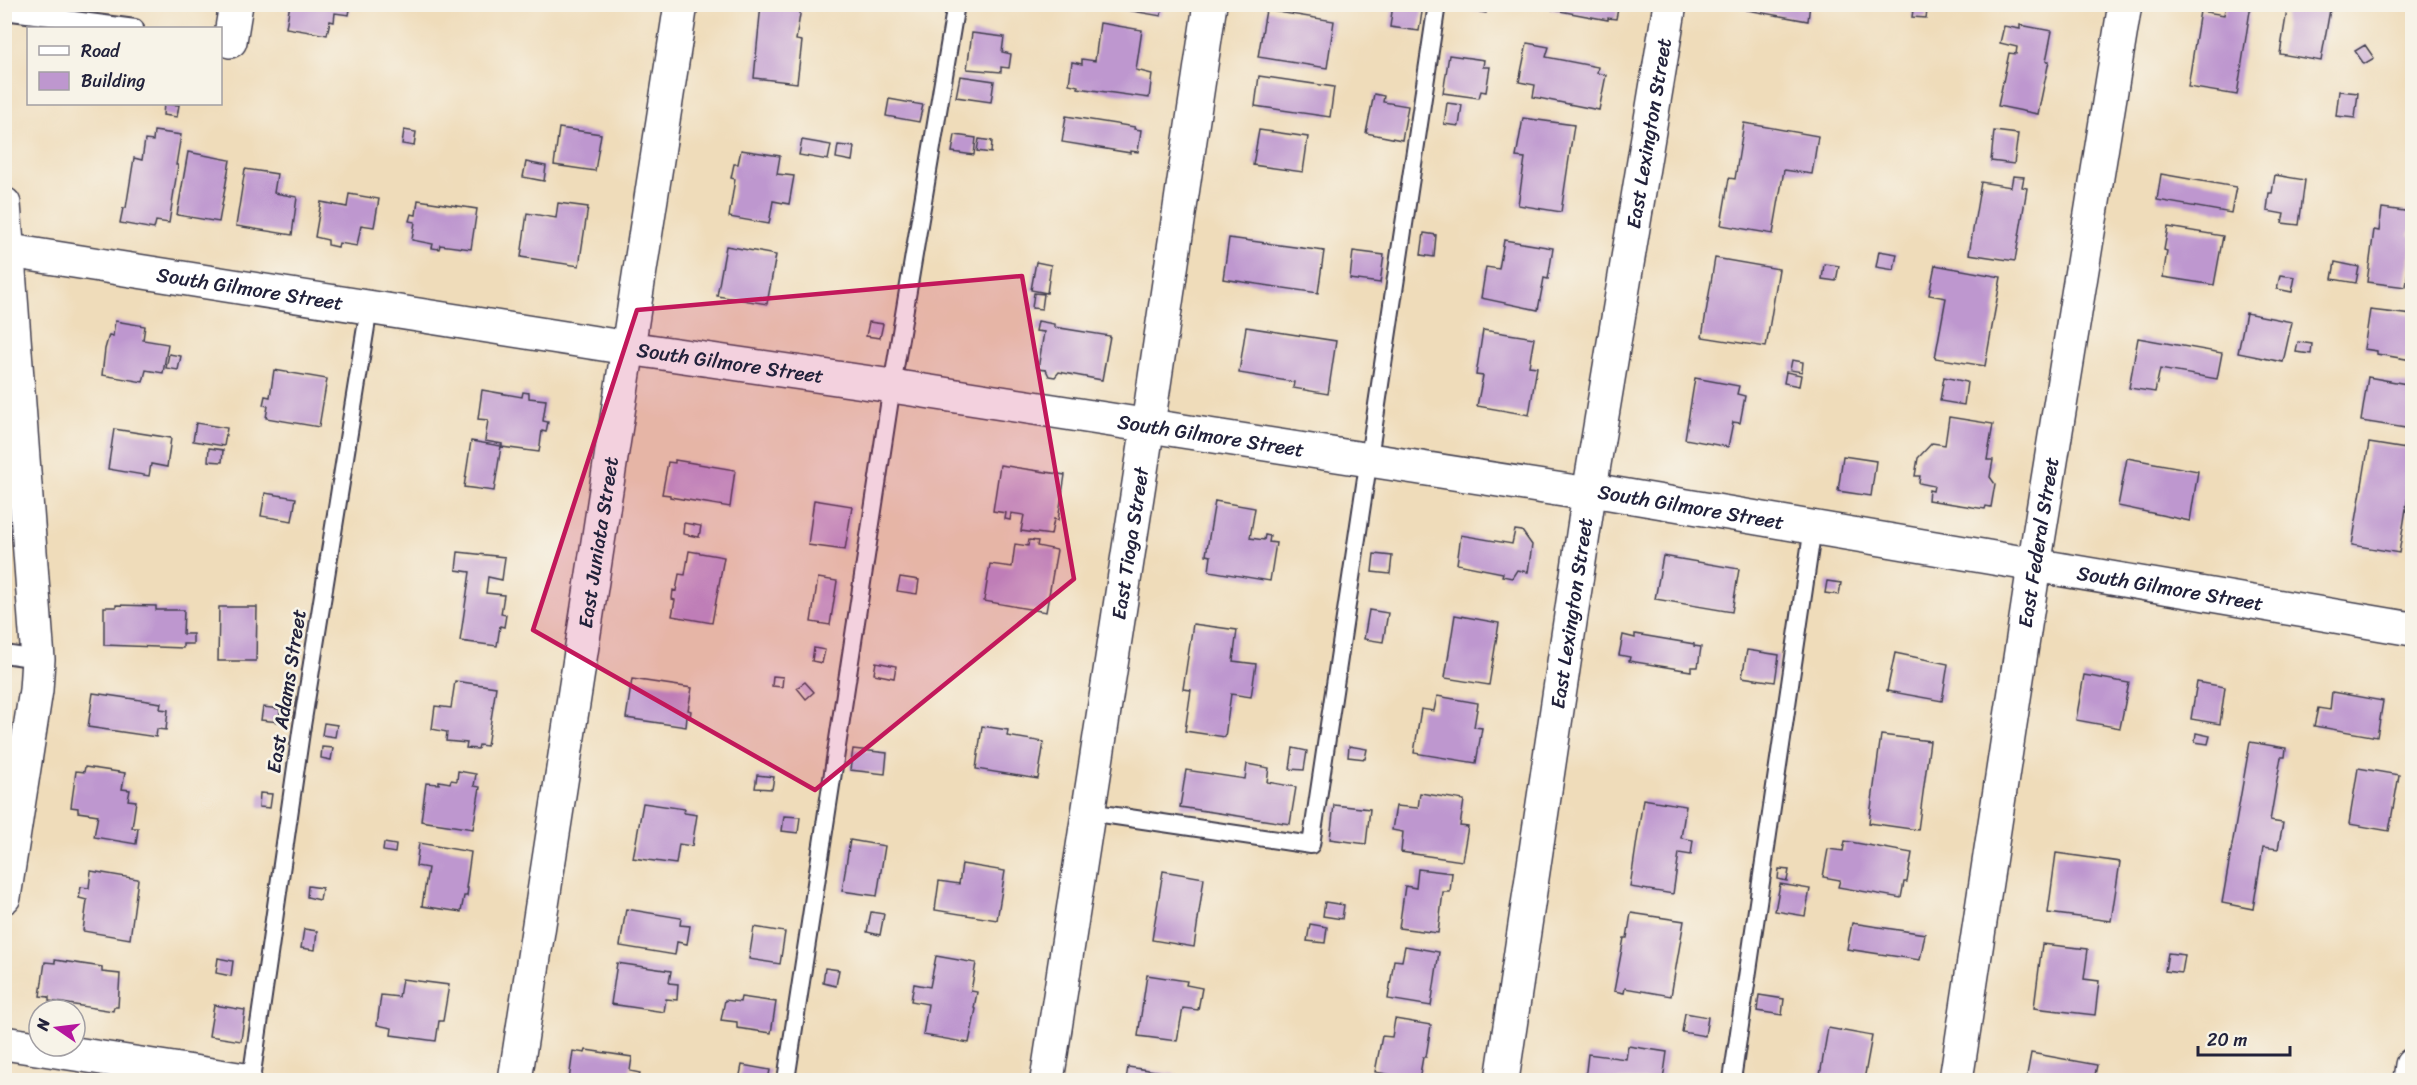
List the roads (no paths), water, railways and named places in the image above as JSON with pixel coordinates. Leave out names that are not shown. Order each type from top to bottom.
[{"type":"street","points":[[225,41],[236,4]]},
{"type":"street","name":"East Juniata Street","points":[[515,1080],[681,4]]},
{"type":"street","name":"East Tioga Street","points":[[1047,1080],[1210,4]]},
{"type":"street","name":"East Lexington Street","points":[[1502,1080],[1589,494],[1670,4]]},
{"type":"street","name":"East Federal Street","points":[[1956,1080],[2034,566],[2125,4]]},
{"type":"street","points":[[4,204],[38,659],[36,690],[4,897]]},
{"type":"street","name":"South Gilmore Street","points":[[6,250],[369,308],[1148,425],[1370,461],[1589,494],[1604,492],[2412,629]]},
{"type":"street","points":[[4,1043],[245,1080]]},
{"type":"street","points":[[2410,1080],[2412,1065]]},
{"type":"lane","points":[[786,1080],[892,386],[956,4]]},
{"type":"lane","points":[[1089,812],[1311,845],[1437,4]]},
{"type":"lane","points":[[4,11],[127,27]]},
{"type":"lane","name":"East Adams Street","points":[[251,1080],[301,732],[369,308]]},
{"type":"lane","points":[[1732,1080],[1813,527]]},
{"type":"lane","points":[[4,654],[38,659]]}]
